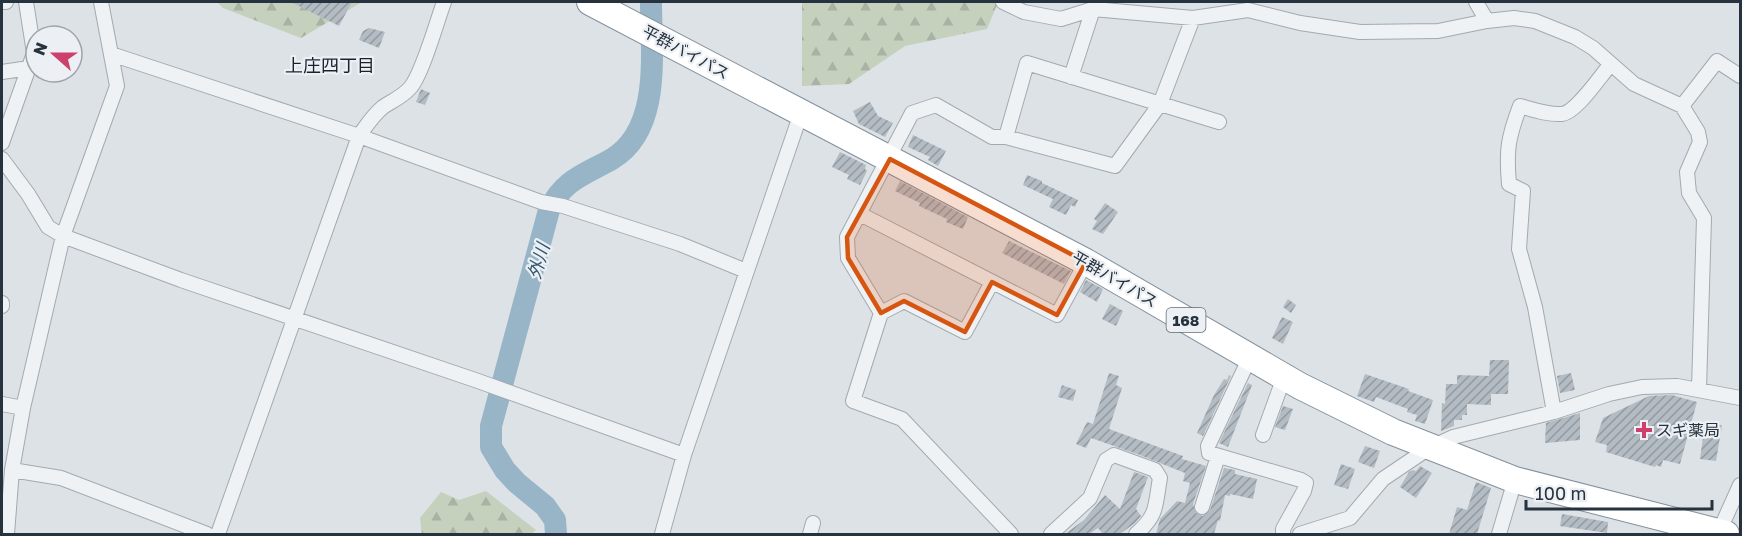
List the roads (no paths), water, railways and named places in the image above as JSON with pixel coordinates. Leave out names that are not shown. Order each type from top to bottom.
[{"type":"highway","name":"平群バイパス","points":[[590,2],[1086,262],[1284,376],[1393,432],[1515,480],[1721,534]]},
{"type":"street","points":[[26,2],[29,24]]},
{"type":"street","points":[[7,534],[6,486],[12,470],[23,408],[63,236],[117,86],[100,2]]},
{"type":"street","points":[[218,534],[359,136],[383,107],[399,98],[412,86],[444,2]]},
{"type":"street","points":[[1003,2],[1061,19],[1093,9],[1192,18],[1248,10],[1310,25],[1360,33],[1438,31],[1514,18],[1535,21],[1575,37],[1593,48],[1634,84],[1682,106],[1698,132],[1700,142],[1687,172],[1689,193],[1704,218],[1699,389]]},
{"type":"street","points":[[1476,2],[1487,21]]},
{"type":"street","points":[[1071,77],[1093,9]]},
{"type":"street","points":[[881,313],[848,258],[847,237],[890,159],[912,113],[936,105],[992,137],[1006,137],[1115,166],[1160,104],[1192,18]]},
{"type":"street","points":[[111,54],[359,136],[541,202],[563,206],[680,244],[746,271]]},
{"type":"street","points":[[1682,106],[1718,61],[1740,76]]},
{"type":"street","points":[[1006,137],[1026,63],[1219,122]]},
{"type":"street","points":[[1554,412],[1535,307],[1519,249],[1523,191],[1509,184],[1507,161],[1509,136],[1520,106],[1550,114],[1565,113],[1575,107],[1611,64]]},
{"type":"street","points":[[2,72],[24,69]]},
{"type":"street","points":[[2,143],[24,82]]},
{"type":"street","points":[[662,534],[684,455],[801,113]]},
{"type":"street","points":[[2,159],[48,227],[63,236],[181,280],[515,393],[684,455]]},
{"type":"street","points":[[860,214],[1057,315],[1086,262]]},
{"type":"street","points":[[992,282],[965,332],[904,301],[881,313],[853,401],[903,419],[1011,534]]},
{"type":"street","points":[[1250,357],[1208,446],[1209,453],[1306,483],[1283,534]]},
{"type":"street","points":[[1263,435],[1284,376]]},
{"type":"street","points":[[1300,534],[1350,518],[1383,480],[1430,448],[1453,437],[1642,387],[1677,386],[1740,398]]},
{"type":"street","points":[[2,404],[23,408]]},
{"type":"street","points":[[1051,534],[1090,498],[1106,460],[1114,455],[1155,470],[1160,478],[1154,515],[1149,523],[1136,534]]},
{"type":"street","points":[[1202,507],[1218,456]]},
{"type":"street","points":[[12,470],[61,478],[207,534]]},
{"type":"street","points":[[1499,534],[1515,480]]},
{"type":"street","points":[[1721,534],[1740,485]]},
{"type":"waterway","name":"外川","points":[[556,534],[555,520],[545,506],[505,470],[491,447],[491,426],[549,210],[568,184],[612,159],[628,146],[639,129],[650,88],[651,2]]},
{"type":"place","name":"スギ薬局","points":[[1644,430]]},
{"type":"district","name":"上庄四丁目","points":[[330,65]]}]
